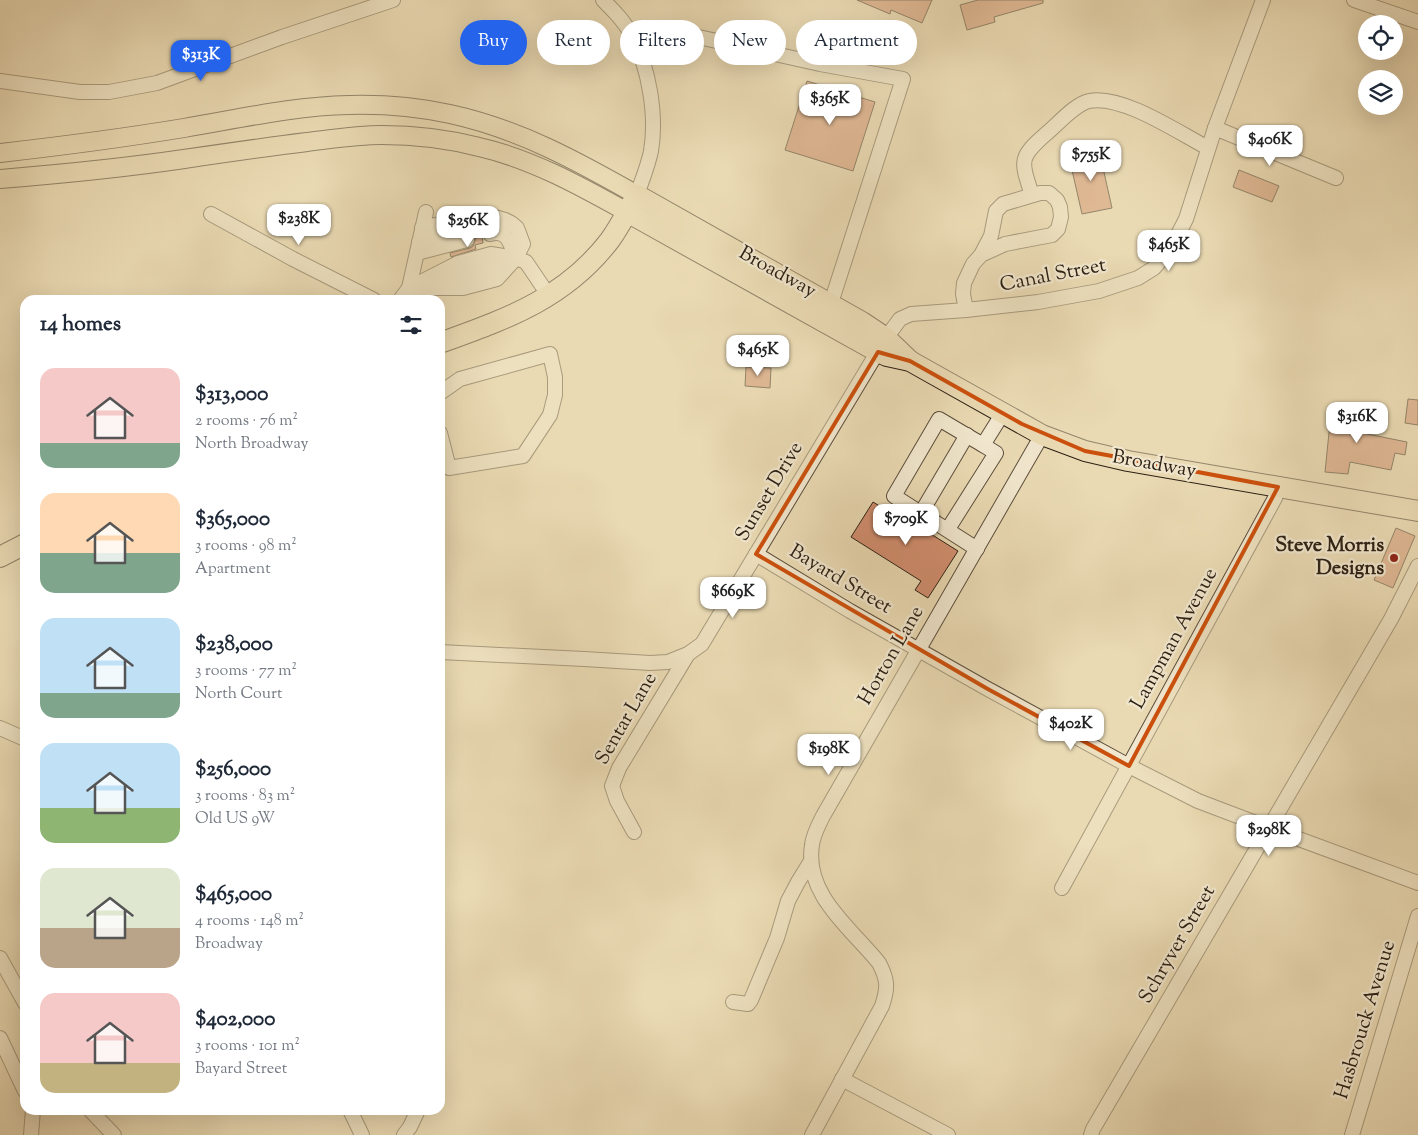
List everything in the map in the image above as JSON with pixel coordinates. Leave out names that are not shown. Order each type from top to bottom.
[{"type":"highway","points":[[445,341],[500,321],[549,296],[583,269],[609,242],[637,195]]},
{"type":"highway","name":"Broadway","points":[[637,195],[831,304],[882,345],[887,356],[910,361],[1042,435],[1084,451],[1128,461],[1418,511]]},
{"type":"highway","name":"Broadway","points":[[627,212],[882,345]]},
{"type":"highway","points":[[0,557],[20,547]]},
{"type":"main road","points":[[0,153],[113,139],[311,108],[382,105],[451,114],[518,134],[560,152],[637,195]]},
{"type":"main road","points":[[0,179],[142,164],[350,137],[413,136],[446,140],[511,156],[558,176],[627,212]]},
{"type":"street","points":[[0,81],[80,92],[109,92],[157,83],[282,37],[393,0]]},
{"type":"street","points":[[604,0],[622,20]]},
{"type":"street","name":"Canal Street","points":[[882,345],[900,319],[911,314],[1038,302],[1099,291],[1138,278],[1154,268],[1171,248],[1186,219],[1215,128],[1263,0]]},
{"type":"street","points":[[1354,0],[1418,22]]},
{"type":"street","points":[[704,38],[820,64],[903,79],[831,304]]},
{"type":"street","points":[[637,195],[648,161],[653,132],[650,94],[643,65]]},
{"type":"street","points":[[1032,195],[1025,174],[1025,156],[1031,146],[1077,107],[1088,101],[1112,102],[1125,106],[1208,148]]},
{"type":"street","points":[[1215,128],[1336,178]]},
{"type":"street","points":[[966,310],[963,294],[964,283],[973,264],[982,255],[1005,244],[1052,234],[1058,229],[1061,218],[1057,200],[1049,193],[1040,193],[1002,204],[996,211],[991,236],[982,255]]},
{"type":"street","points":[[404,295],[409,288],[426,212]]},
{"type":"street","points":[[211,214],[364,295]]},
{"type":"street","points":[[409,288],[462,288],[497,279],[516,258],[523,244],[517,228],[505,220],[491,216],[444,223],[420,241]]},
{"type":"street","points":[[420,241],[495,232],[502,233],[506,236],[516,258]]},
{"type":"street","points":[[409,288],[458,263],[492,254],[516,258],[526,262],[549,296]]},
{"type":"street","name":"Sunset Drive","points":[[445,652],[584,658],[650,663],[668,662],[688,654],[702,644],[882,345]]},
{"type":"street","points":[[445,390],[460,379],[550,354],[555,377],[555,394],[550,415],[523,456],[449,468],[445,452]]},
{"type":"street","points":[[983,445],[1003,414]]},
{"type":"street","points":[[948,529],[996,453],[939,419],[894,496],[977,549]]},
{"type":"street","points":[[921,512],[967,435]]},
{"type":"street","name":"Horton Lane","points":[[812,1135],[882,1006],[887,984],[879,963],[825,899],[814,875],[811,861],[815,833],[1042,435]]},
{"type":"street","name":"Lampman Avenue","points":[[1062,888],[1275,498],[1278,487]]},
{"type":"street","name":"Bayard Street","points":[[756,554],[918,650],[1129,766],[1198,801],[1418,883]]},
{"type":"street","name":"Schryver Street","points":[[1091,1135],[1391,619],[1418,566]]},
{"type":"street","name":"Sentar Lane","points":[[634,832],[617,801],[612,786],[619,768],[688,654]]},
{"type":"street","points":[[0,728],[20,737]]},
{"type":"street","points":[[732,1002],[748,1004],[777,938],[788,901],[811,861]]},
{"type":"street","name":"Hasbrouck Avenue","points":[[1352,1135],[1418,916]]},
{"type":"street","points":[[0,958],[20,994]]},
{"type":"street","points":[[0,1038],[20,1080]]},
{"type":"street","points":[[842,1079],[948,1135]]},
{"type":"street","points":[[31,1135],[33,1115]]},
{"type":"street","points":[[95,1115],[114,1135]]},
{"type":"street","points":[[352,1115],[362,1135]]},
{"type":"street","points":[[404,1135],[416,1115]]},
{"type":"highlighted area","points":[[878,352],[910,361],[1022,424],[1085,451],[1278,487],[1129,766],[986,688],[756,554]]},
{"type":"building","points":[[857,0],[932,0],[922,23],[891,10],[890,14]]},
{"type":"building","points":[[978,0],[1043,0],[1043,3],[994,17],[995,22],[967,30],[960,5]]},
{"type":"building","points":[[807,81],[875,102],[853,171],[785,150]]},
{"type":"building","points":[[1099,150],[1112,208],[1082,214],[1069,157]]},
{"type":"building","points":[[1239,170],[1279,186],[1272,202],[1233,187]]},
{"type":"building","points":[[482,237],[483,243],[475,245],[476,249],[451,257],[450,253],[470,248],[473,246],[476,238]]},
{"type":"building","points":[[746,367],[771,368],[770,388],[745,386]]},
{"type":"building","points":[[1408,399],[1418,400],[1418,425],[1405,423]]},
{"type":"building","points":[[1332,403],[1355,405],[1352,431],[1407,442],[1405,455],[1395,453],[1391,470],[1350,462],[1348,474],[1325,472]]},
{"type":"building","points":[[873,502],[894,515],[898,509],[928,528],[926,531],[958,551],[928,598],[915,590],[921,581],[851,537]]},
{"type":"building","name":"Steve Morris Designs","points":[[1396,528],[1415,536],[1393,588],[1374,580]]},
{"type":"place","name":"Steve Morris Designs","points":[[1394,558]]}]
